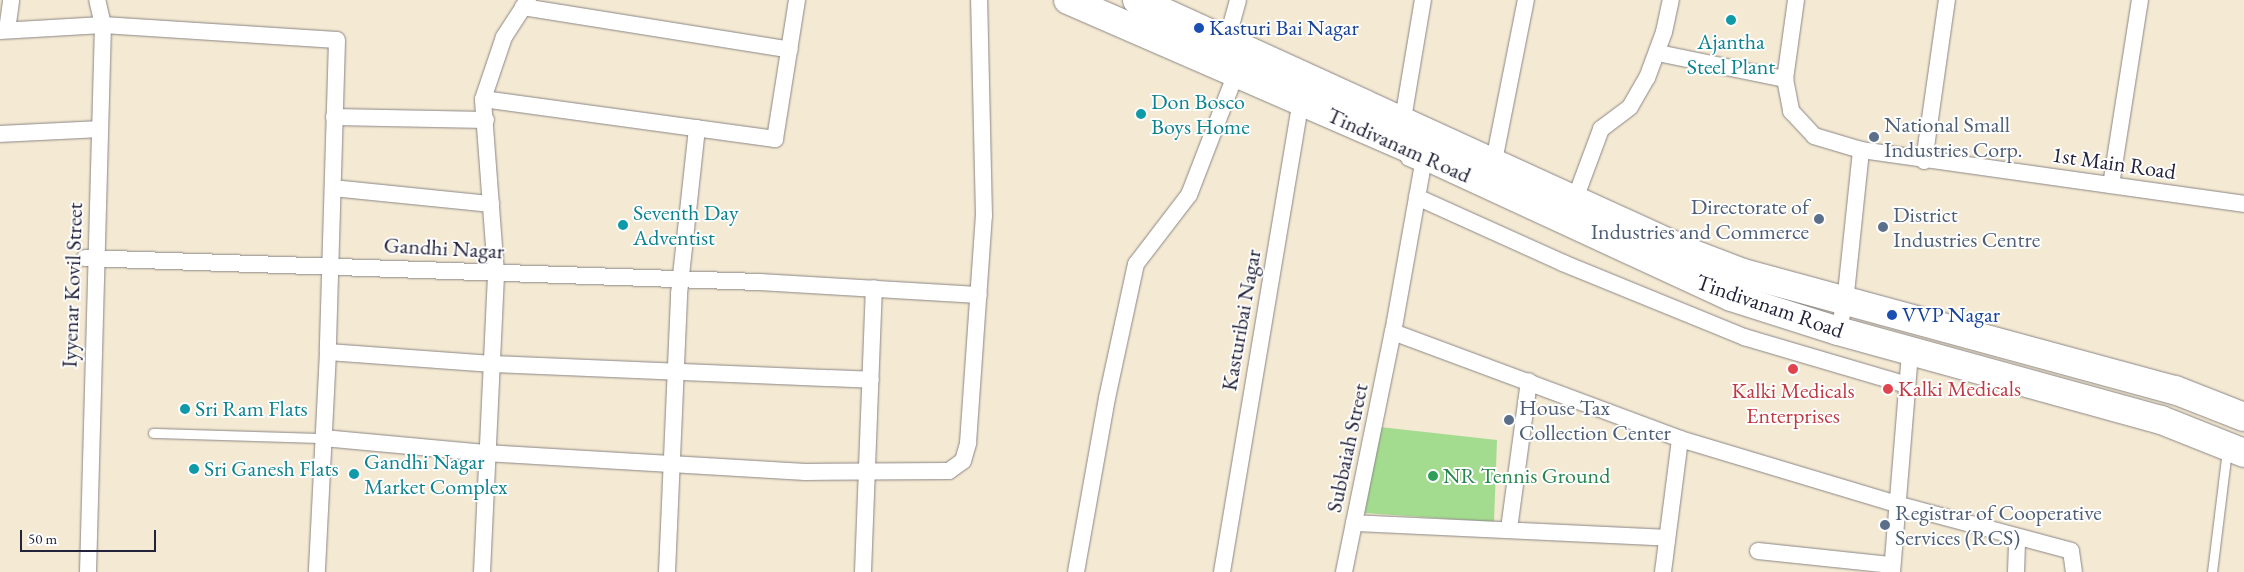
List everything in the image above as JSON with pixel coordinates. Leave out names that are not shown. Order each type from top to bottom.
[{"type":"highway","name":"Tindivanam Road","points":[[1068,0],[1236,73],[1305,97],[1424,155],[1730,297],[1838,331],[2161,420],[2236,449]]},
{"type":"highway","points":[[1137,0],[1227,40],[1305,97],[1403,119],[1743,274],[1845,303],[2175,390],[2244,417]]},
{"type":"street","points":[[11,0],[4,31],[103,25],[337,40],[328,352],[317,572]]},
{"type":"street","name":"Iyyenar Kovil Street","points":[[88,572],[91,258],[103,25],[97,0]]},
{"type":"street","points":[[483,99],[775,139],[797,0]]},
{"type":"street","points":[[323,438],[485,453],[867,473],[949,472],[963,461],[968,442],[979,295],[984,216],[979,0]]},
{"type":"street","points":[[1227,40],[1238,0]]},
{"type":"street","points":[[1403,119],[1422,0]]},
{"type":"street","points":[[1494,161],[1526,0]]},
{"type":"street","points":[[1575,199],[1601,129],[1630,107],[1658,53],[1671,0]]},
{"type":"street","name":"1st Main Road","points":[[1796,0],[1785,79],[1791,111],[1814,136],[1861,150],[1924,161],[2244,204]]},
{"type":"street","points":[[1924,161],[1947,0]]},
{"type":"street","points":[[2111,185],[2140,0]]},
{"type":"street","points":[[482,572],[485,453],[493,364],[496,273],[483,99],[504,37],[526,3],[790,50]]},
{"type":"street","points":[[1658,53],[1785,79]]},
{"type":"street","points":[[1076,572],[1107,398],[1136,264],[1189,195],[1236,73]]},
{"type":"street","name":"Subbaiah Street","points":[[1305,97],[1423,164],[1393,332],[1344,572]]},
{"type":"street","name":"Kasturibai Nagar","points":[[1222,572],[1305,97]]},
{"type":"street","points":[[334,117],[486,120]]},
{"type":"street","points":[[667,572],[680,280],[697,128]]},
{"type":"street","points":[[0,134],[98,129]]},
{"type":"street","points":[[1838,331],[1845,303],[1861,150]]},
{"type":"street","points":[[333,188],[491,204]]},
{"type":"street","points":[[1417,197],[1562,263],[1735,333],[1907,385]]},
{"type":"street","name":"Gandhi Nagar","points":[[91,258],[330,265],[874,288],[979,295]]},
{"type":"street","points":[[863,572],[874,288]]},
{"type":"street","points":[[1393,332],[1680,439],[1896,504],[2071,552],[2074,572]]},
{"type":"street","points":[[1758,551],[1892,568],[1910,351]]},
{"type":"street","points":[[328,352],[493,364],[871,380]]},
{"type":"street","points":[[1509,529],[1529,382]]},
{"type":"street","points":[[1663,572],[1680,439]]},
{"type":"street","points":[[1354,523],[1668,538]]},
{"type":"street","points":[[2016,572],[2017,538]]},
{"type":"lane","points":[[153,433],[323,438]]},
{"type":"lane","points":[[2212,572],[2236,449]]},
{"type":"green space","name":"NR Tennis Ground","points":[[1380,427],[1497,440],[1494,522],[1365,513]]},
{"type":"place","name":"Ajantha Steel Plant","points":[[1731,20]]},
{"type":"place","name":"Kasturi Bai Nagar","points":[[1199,28]]},
{"type":"place","name":"Don Bosco Boys Home","points":[[1141,114]]},
{"type":"place","name":"National Small Industries Corp.","points":[[1874,137]]},
{"type":"place","name":"Directorate of Industries and Commerce","points":[[1819,219]]},
{"type":"place","name":"Seventh Day Adventist","points":[[623,225]]},
{"type":"place","name":"District Industries Centre","points":[[1883,227]]},
{"type":"place","name":"VVP Nagar","points":[[1892,315]]},
{"type":"place","name":"Kalki Medicals Enterprises","points":[[1793,369]]},
{"type":"place","name":"Kalki Medicals","points":[[1888,389]]},
{"type":"place","name":"Sri Ram Flats","points":[[185,409]]},
{"type":"place","name":"House Tax Collection Center","points":[[1509,420]]},
{"type":"place","name":"Sri Ganesh Flats","points":[[194,469]]},
{"type":"place","name":"Gandhi Nagar Market Complex","points":[[354,474]]},
{"type":"place","name":"NR Tennis Ground","points":[[1433,476]]},
{"type":"place","name":"Registrar of Cooperative Services (RCS)","points":[[1885,525]]}]
